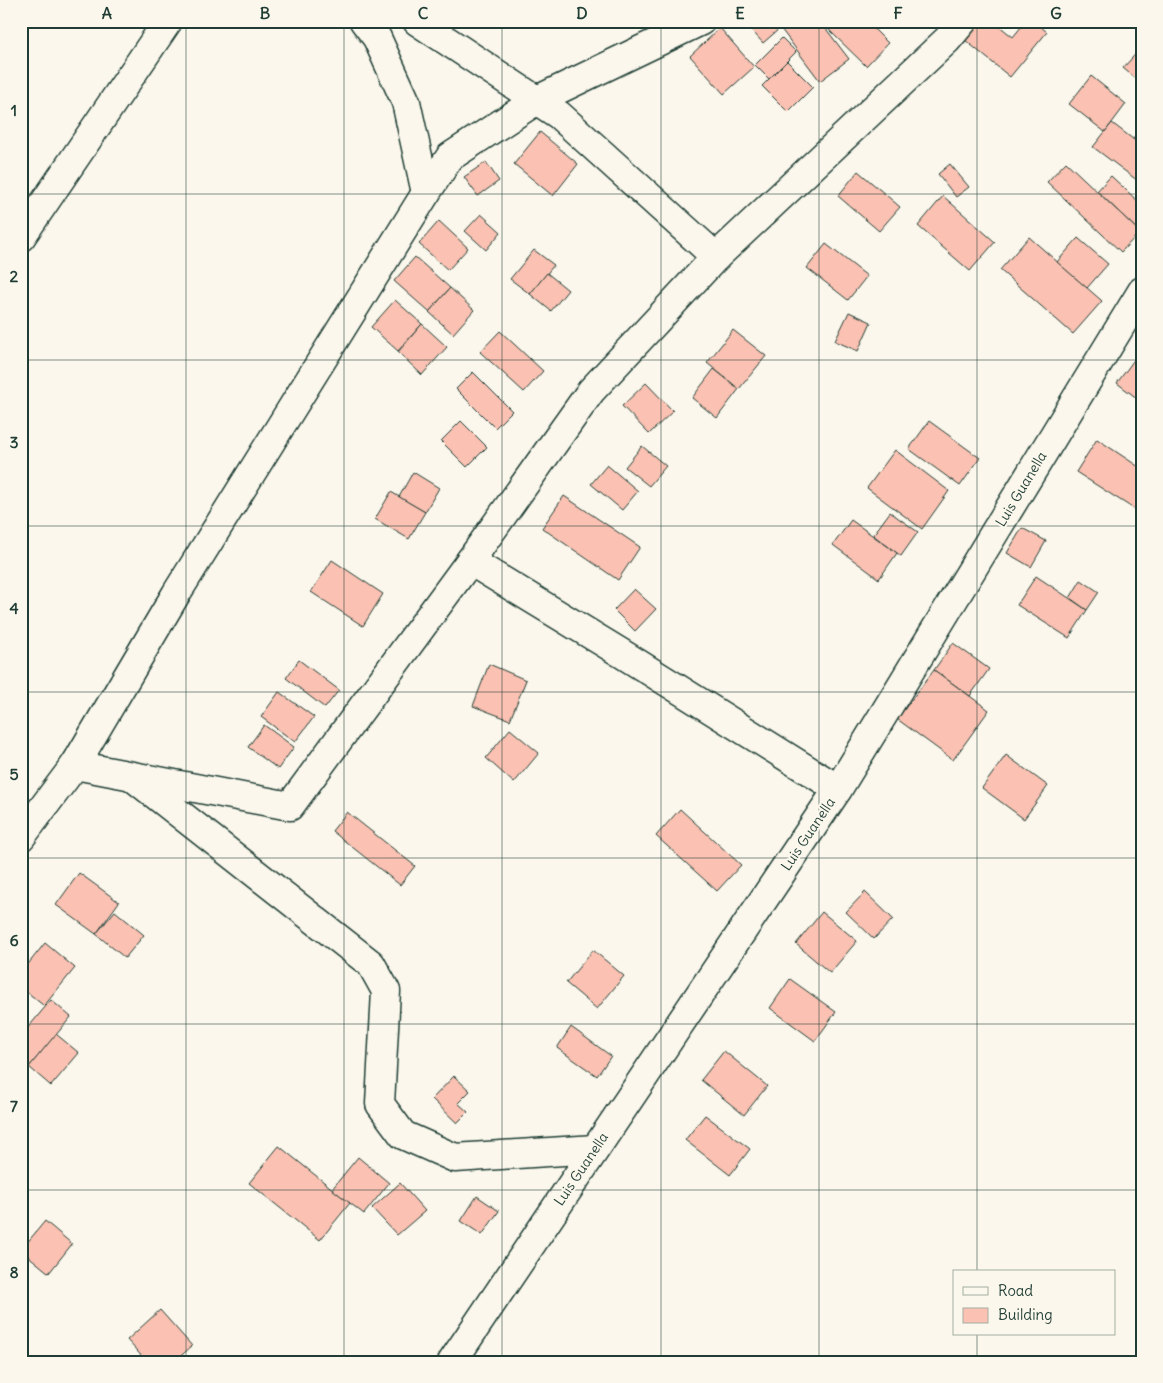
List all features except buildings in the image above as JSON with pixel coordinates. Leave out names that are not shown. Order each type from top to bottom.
[{"type":"street","points":[[21,238],[168,21]]},
{"type":"street","points":[[364,21],[377,38],[406,102],[426,193]]},
{"type":"street","points":[[416,21],[559,115],[716,257]]},
{"type":"street","points":[[21,837],[75,765],[181,585],[450,157],[537,100],[701,21]]},
{"type":"street","points":[[75,765],[290,806],[470,561],[591,391],[716,257],[947,40],[964,21]]},
{"type":"street","name":"Luis Guanella","points":[[452,1362],[838,789],[1142,291]]},
{"type":"street","points":[[470,561],[838,789]]},
{"type":"street","points":[[131,776],[370,964],[386,991],[380,1104],[403,1135],[455,1158],[595,1149]]}]
